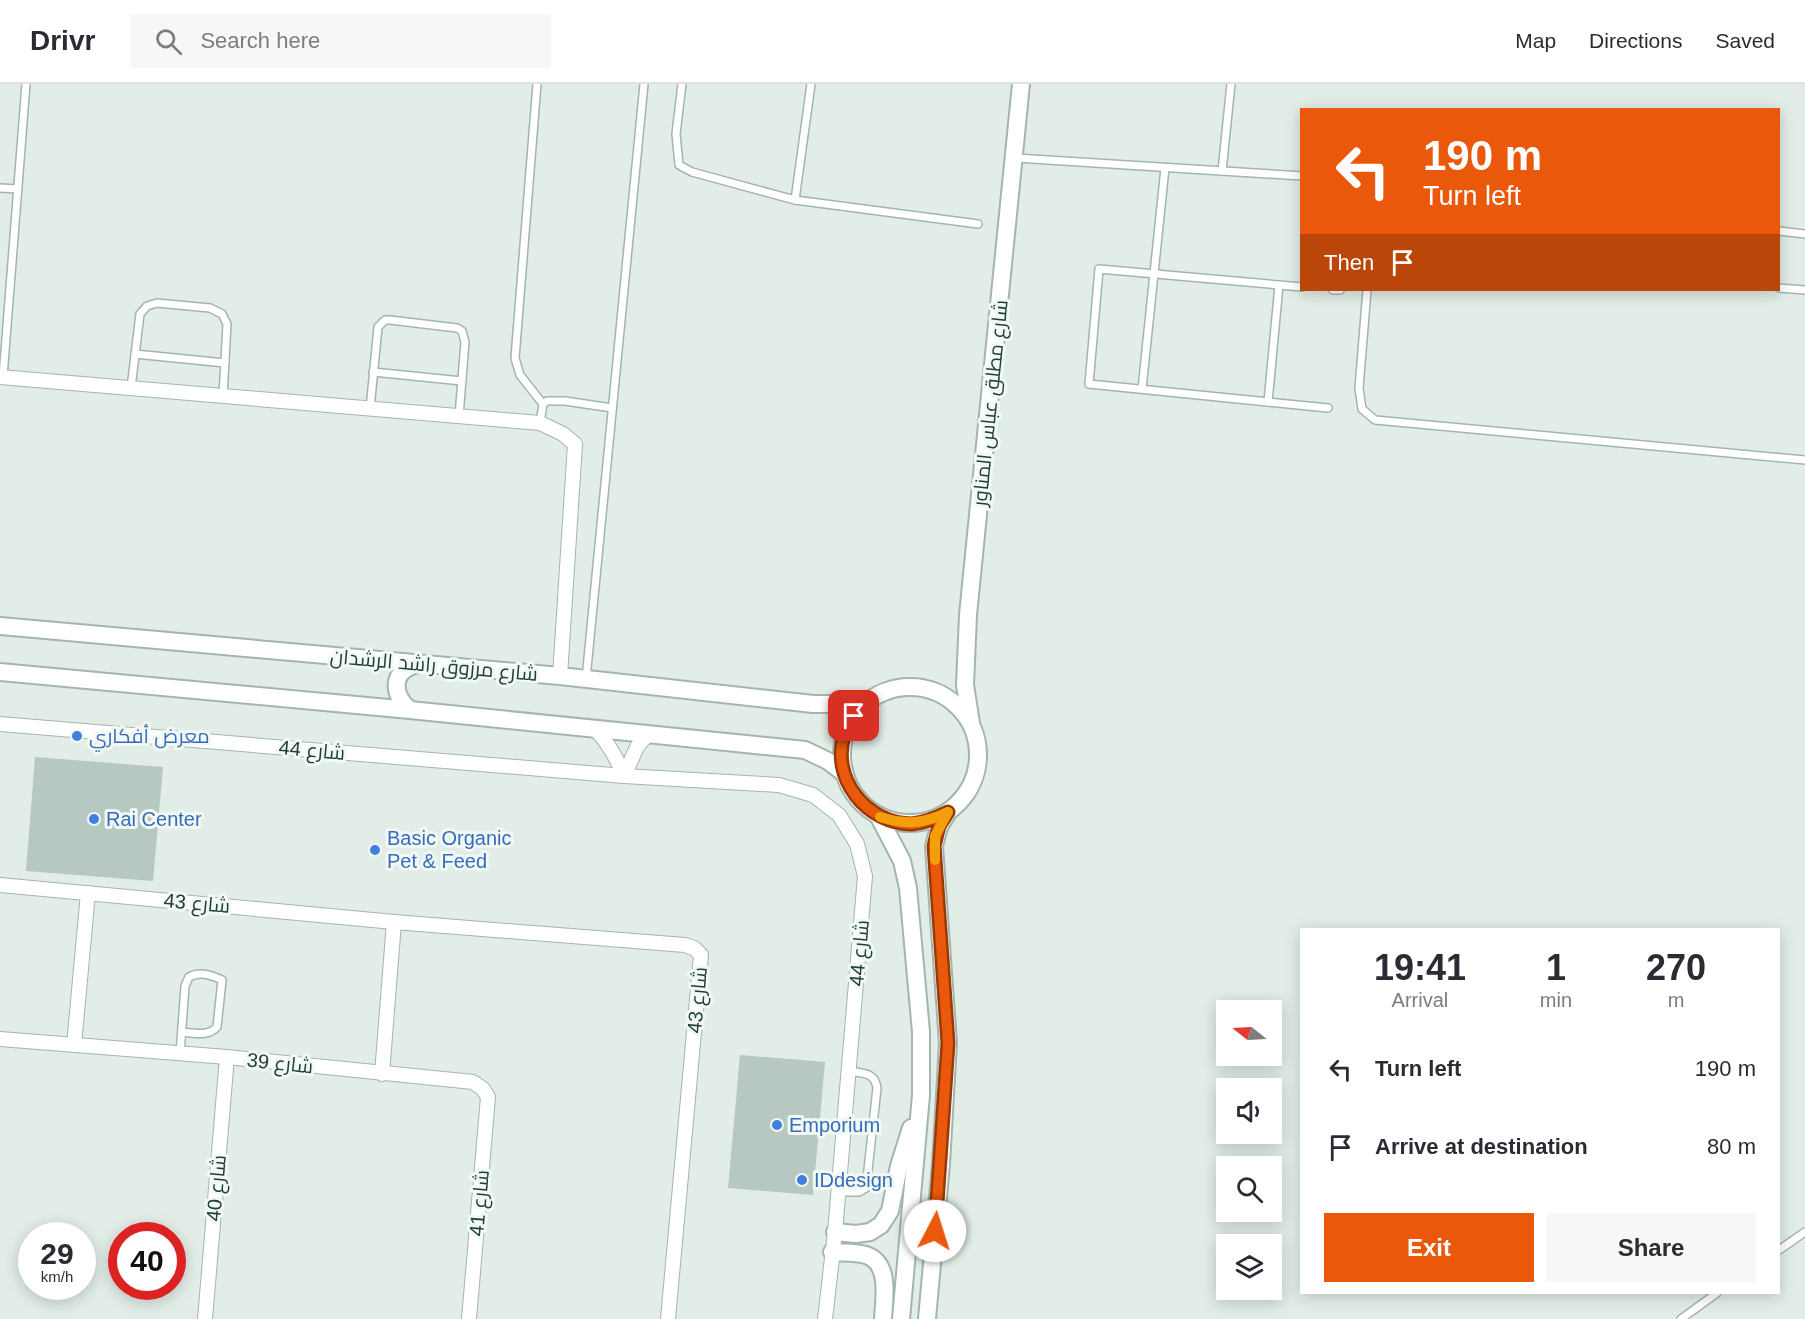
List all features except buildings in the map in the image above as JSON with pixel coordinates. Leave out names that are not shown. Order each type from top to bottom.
[{"type":"street","name":"شارع مطلق عباس المناور","points":[[971,723],[965,685],[968,615],[1021,84]]},
{"type":"street","points":[[2,377],[540,423],[563,434],[575,444],[560,676]]},
{"type":"street","name":"شارع مرزوق راشد الرشدان","points":[[0,626],[560,676],[813,704],[867,701]]},
{"type":"street","points":[[410,710],[402,703],[397,693],[396,683],[400,673],[408,666],[418,663]]},
{"type":"street","points":[[0,672],[805,750],[828,761],[844,774]]},
{"type":"street","points":[[927,1319],[941,1164],[948,1043],[934,846],[939,826],[948,812],[966,795],[977,772],[978,747],[971,723],[959,706],[943,694],[924,687],[904,686],[885,691],[867,701],[854,716],[845,734],[842,754],[844,774],[852,791],[864,806],[879,817],[896,822],[914,824],[932,820],[948,812]]},
{"type":"street","name":"شارع 44","points":[[0,724],[624,776],[779,785],[813,795],[839,815],[857,844],[865,876],[835,1232],[825,1319]]},
{"type":"street","points":[[596,730],[617,757],[624,776]]},
{"type":"street","points":[[624,776],[637,747],[647,735]]},
{"type":"street","points":[[879,817],[902,861],[908,888],[921,1032],[921,1095],[901,1319]]},
{"type":"street","name":"شارع 43","points":[[0,885],[394,922],[685,945],[694,948],[701,954],[668,1319]]},
{"type":"street","points":[[74,1045],[88,893]]},
{"type":"street","points":[[382,1074],[394,922]]},
{"type":"street","name":"شارع 39","points":[[0,1039],[227,1057],[473,1082],[483,1089]]},
{"type":"street","name":"شارع 40","points":[[205,1319],[227,1057]]},
{"type":"street","name":"شارع 41","points":[[469,1319],[488,1097],[483,1089]]},
{"type":"street","points":[[835,1232],[856,1234],[870,1232],[881,1225],[890,1211],[899,1167],[921,1095]]},
{"type":"street","points":[[832,1252],[868,1255],[879,1264],[884,1279],[883,1319]]},
{"type":"street","points":[[469,1319],[478,1319]]},
{"type":"lane","points":[[2,377],[26,84]]},
{"type":"lane","points":[[537,84],[515,357],[520,375],[543,404],[540,423]]},
{"type":"lane","points":[[586,679],[644,84]]},
{"type":"lane","points":[[682,84],[676,135],[679,165],[692,172],[795,200],[978,224]]},
{"type":"lane","points":[[795,200],[811,84]]},
{"type":"lane","points":[[1222,171],[1231,84]]},
{"type":"lane","points":[[1015,158],[1300,176]]},
{"type":"lane","points":[[1142,389],[1165,168]]},
{"type":"lane","points":[[0,188],[18,189]]},
{"type":"lane","points":[[1780,231],[1805,234]]},
{"type":"lane","points":[[1300,287],[1099,269],[1089,384],[1328,408]]},
{"type":"lane","points":[[1268,402],[1279,285]]},
{"type":"lane","points":[[1780,288],[1805,290]]},
{"type":"lane","points":[[1367,291],[1359,388],[1362,409],[1375,420],[1805,460]]},
{"type":"lane","points":[[131,388],[140,314],[147,306],[157,303],[210,308],[222,314],[227,324],[223,396]]},
{"type":"lane","points":[[370,409],[378,327],[381,322],[390,320],[457,328],[462,331],[465,342],[459,416]]},
{"type":"lane","points":[[135,354],[225,363]]},
{"type":"lane","points":[[374,372],[462,381]]},
{"type":"lane","points":[[543,404],[551,400],[612,408]]},
{"type":"lane","points":[[180,1054],[185,986],[189,977],[195,974],[210,975],[222,980],[217,1027],[212,1032],[202,1034],[182,1032]]},
{"type":"lane","points":[[838,1192],[861,1192],[866,1188],[877,1088],[876,1080],[871,1075],[848,1071]]},
{"type":"lane","points":[[1780,1249],[1805,1232]]},
{"type":"lane","points":[[1681,1319],[1716,1294]]},
{"type":"slow traffic","points":[[880,817],[914,824],[932,820],[948,812],[935,836],[935,860]]},
{"type":"place","name":"معرض أفكاري","points":[[77,736]]},
{"type":"place","name":"Rai Center","points":[[94,819]]},
{"type":"place","name":"Basic Organic Pet & Feed","points":[[375,850]]},
{"type":"place","name":"Emporium","points":[[777,1125]]},
{"type":"place","name":"IDdesign","points":[[802,1180]]},
{"type":"route","points":[[854,716],[845,734],[842,754],[844,774],[852,791],[864,806],[879,817],[914,824],[932,820],[948,812],[939,826],[934,846],[948,1043],[935,1231]]}]
